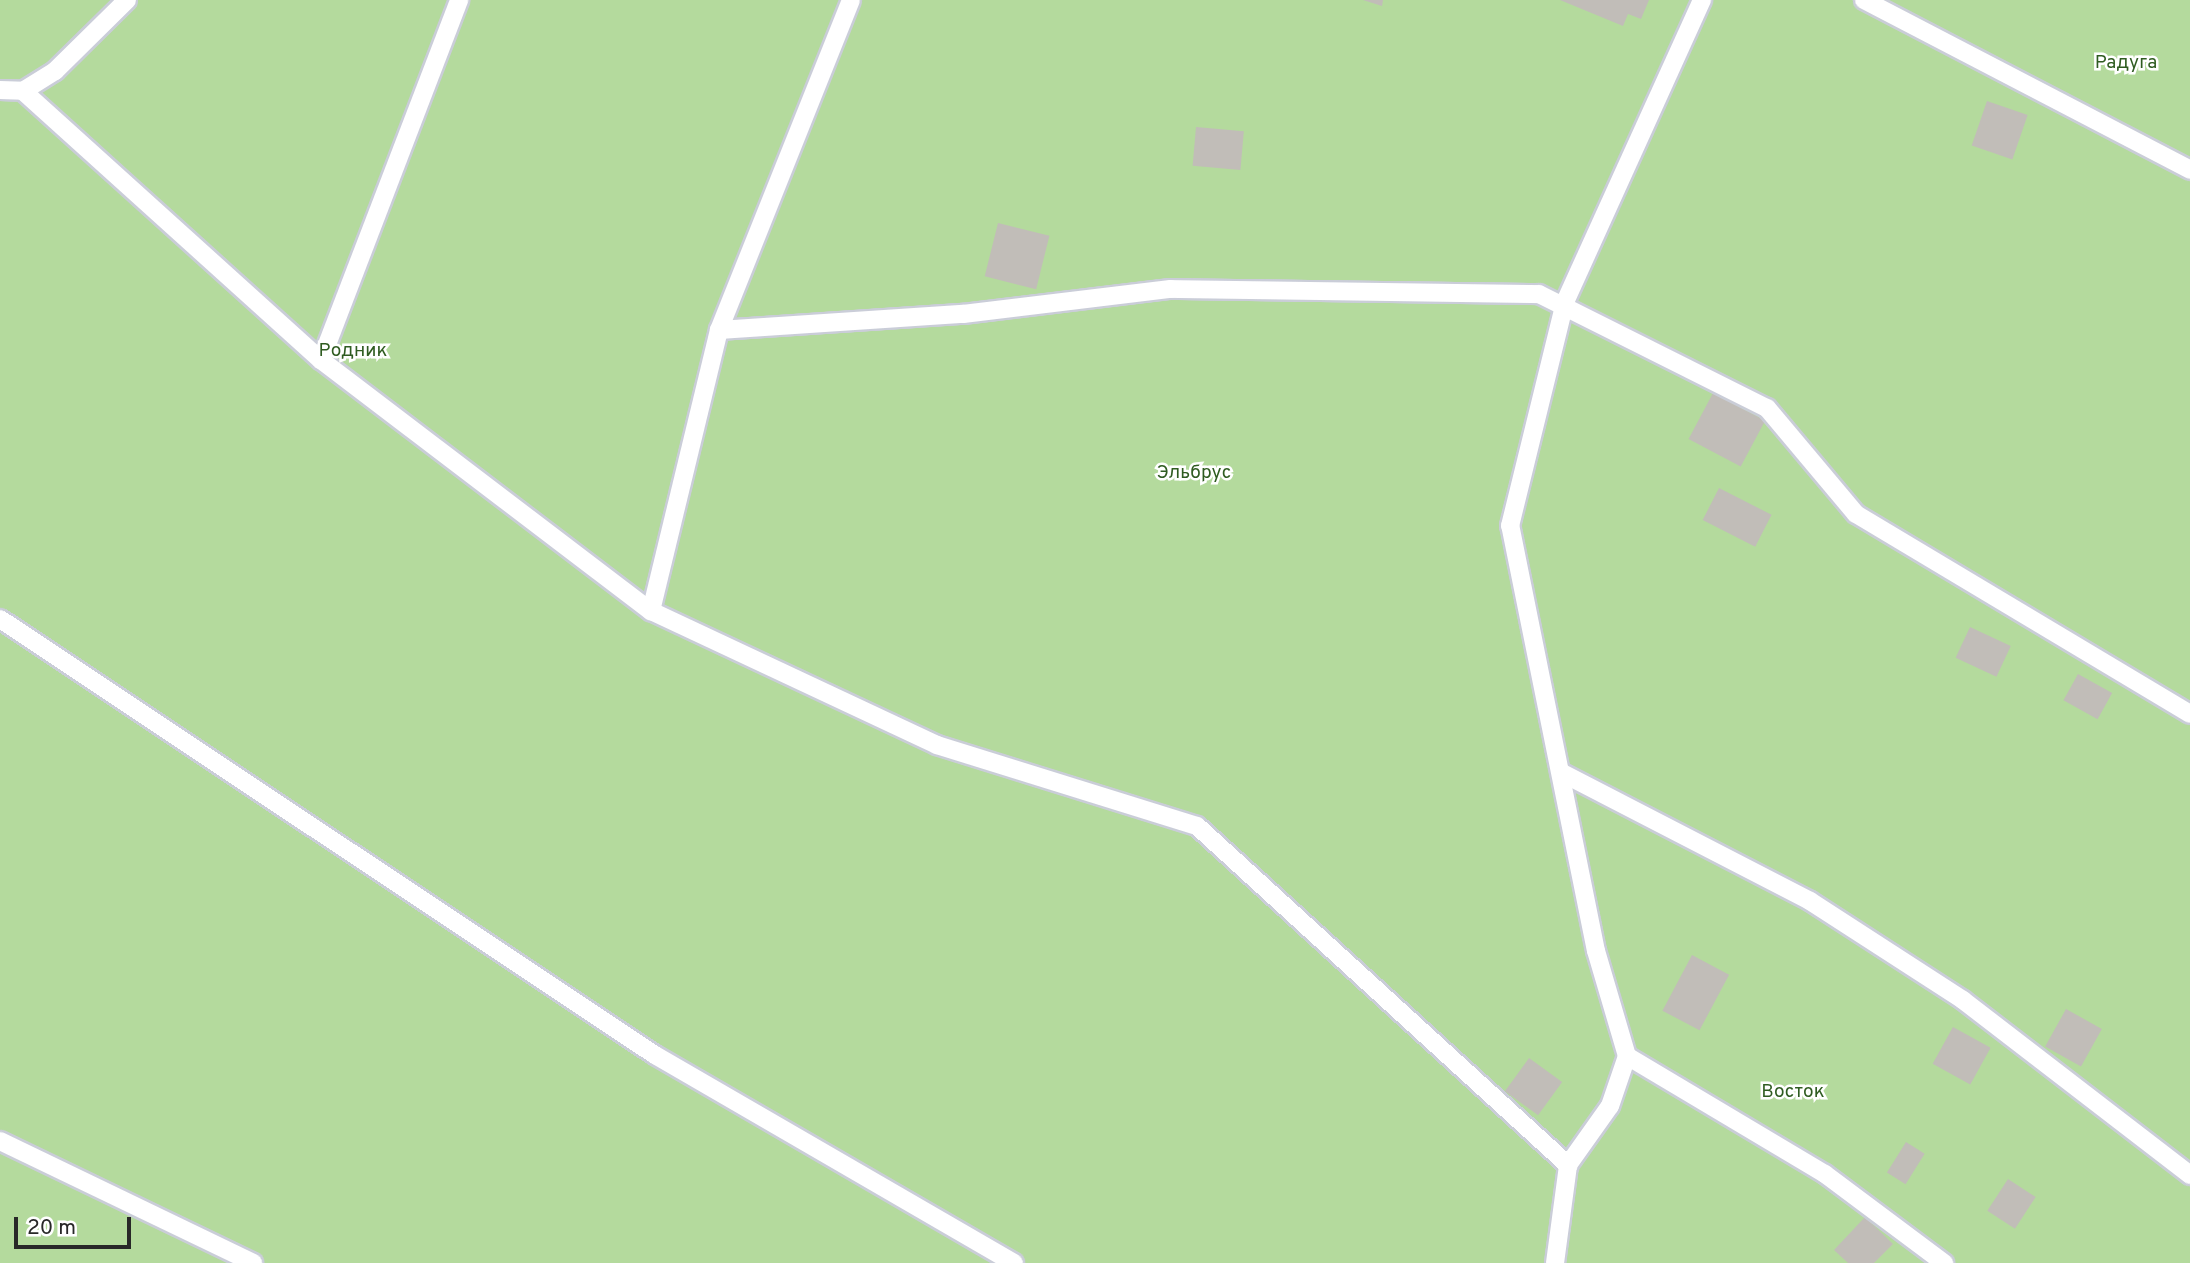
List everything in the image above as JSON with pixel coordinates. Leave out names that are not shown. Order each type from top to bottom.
[{"type":"lane","points":[[0,90],[23,91],[55,71],[127,0]]},
{"type":"lane","points":[[321,360],[459,0]]},
{"type":"lane","points":[[651,611],[719,330],[851,0]]},
{"type":"lane","points":[[1555,1263],[1568,1165],[1611,1106],[1627,1056],[1596,951],[1510,526],[1565,303],[1702,0]]},
{"type":"lane","points":[[1864,0],[2190,170]]},
{"type":"lane","points":[[23,91],[321,360],[651,611],[937,745],[1197,826],[1568,1165]]},
{"type":"lane","points":[[719,330],[963,314],[1171,289],[1526,293],[1565,303],[1768,408],[1856,514],[2190,714]]},
{"type":"lane","points":[[0,619],[655,1055],[1014,1263]]},
{"type":"lane","points":[[1562,773],[1821,908],[1963,1000],[2190,1175]]},
{"type":"lane","points":[[1627,1056],[1825,1174],[1944,1263]]},
{"type":"lane","points":[[0,1141],[253,1263]]},
{"type":"green space","name":"Эльбрус","points":[[0,0],[2190,0],[2190,1263],[0,1263]]},
{"type":"building","points":[[1363,0],[1383,0],[1382,6]]},
{"type":"building","points":[[1560,0],[1649,0],[1641,19],[1628,14],[1623,26]]},
{"type":"building","points":[[1987,101],[2028,115],[2012,159],[1972,145]]},
{"type":"building","points":[[1196,127],[1244,131],[1240,170],[1193,166]]},
{"type":"building","points":[[998,223],[1049,236],[1036,289],[985,276]]},
{"type":"building","points":[[1713,393],[1765,421],[1741,467],[1689,439]]},
{"type":"building","points":[[1719,488],[1772,515],[1755,547],[1703,520]]},
{"type":"building","points":[[1970,627],[2011,646],[1996,677],[1956,658]]},
{"type":"building","points":[[2078,674],[2112,693],[2098,719],[2063,700]]},
{"type":"building","points":[[1692,955],[1729,975],[1700,1030],[1662,1011]]},
{"type":"building","points":[[2066,1009],[2102,1029],[2081,1066],[2045,1047]]},
{"type":"building","points":[[1953,1027],[1991,1048],[1970,1085],[1933,1064]]},
{"type":"building","points":[[1529,1058],[1562,1082],[1538,1115],[1505,1091]]},
{"type":"building","points":[[1906,1142],[1925,1154],[1906,1184],[1887,1173]]},
{"type":"building","points":[[2008,1179],[2036,1197],[2015,1229],[1987,1211]]},
{"type":"building","points":[[1865,1217],[1893,1244],[1874,1263],[1848,1263],[1834,1250]]},
{"type":"park label","name":"Радуга","points":[[2126,64]]},
{"type":"park label","name":"Родник","points":[[353,352]]},
{"type":"park label","name":"Восток","points":[[1793,1093]]}]
